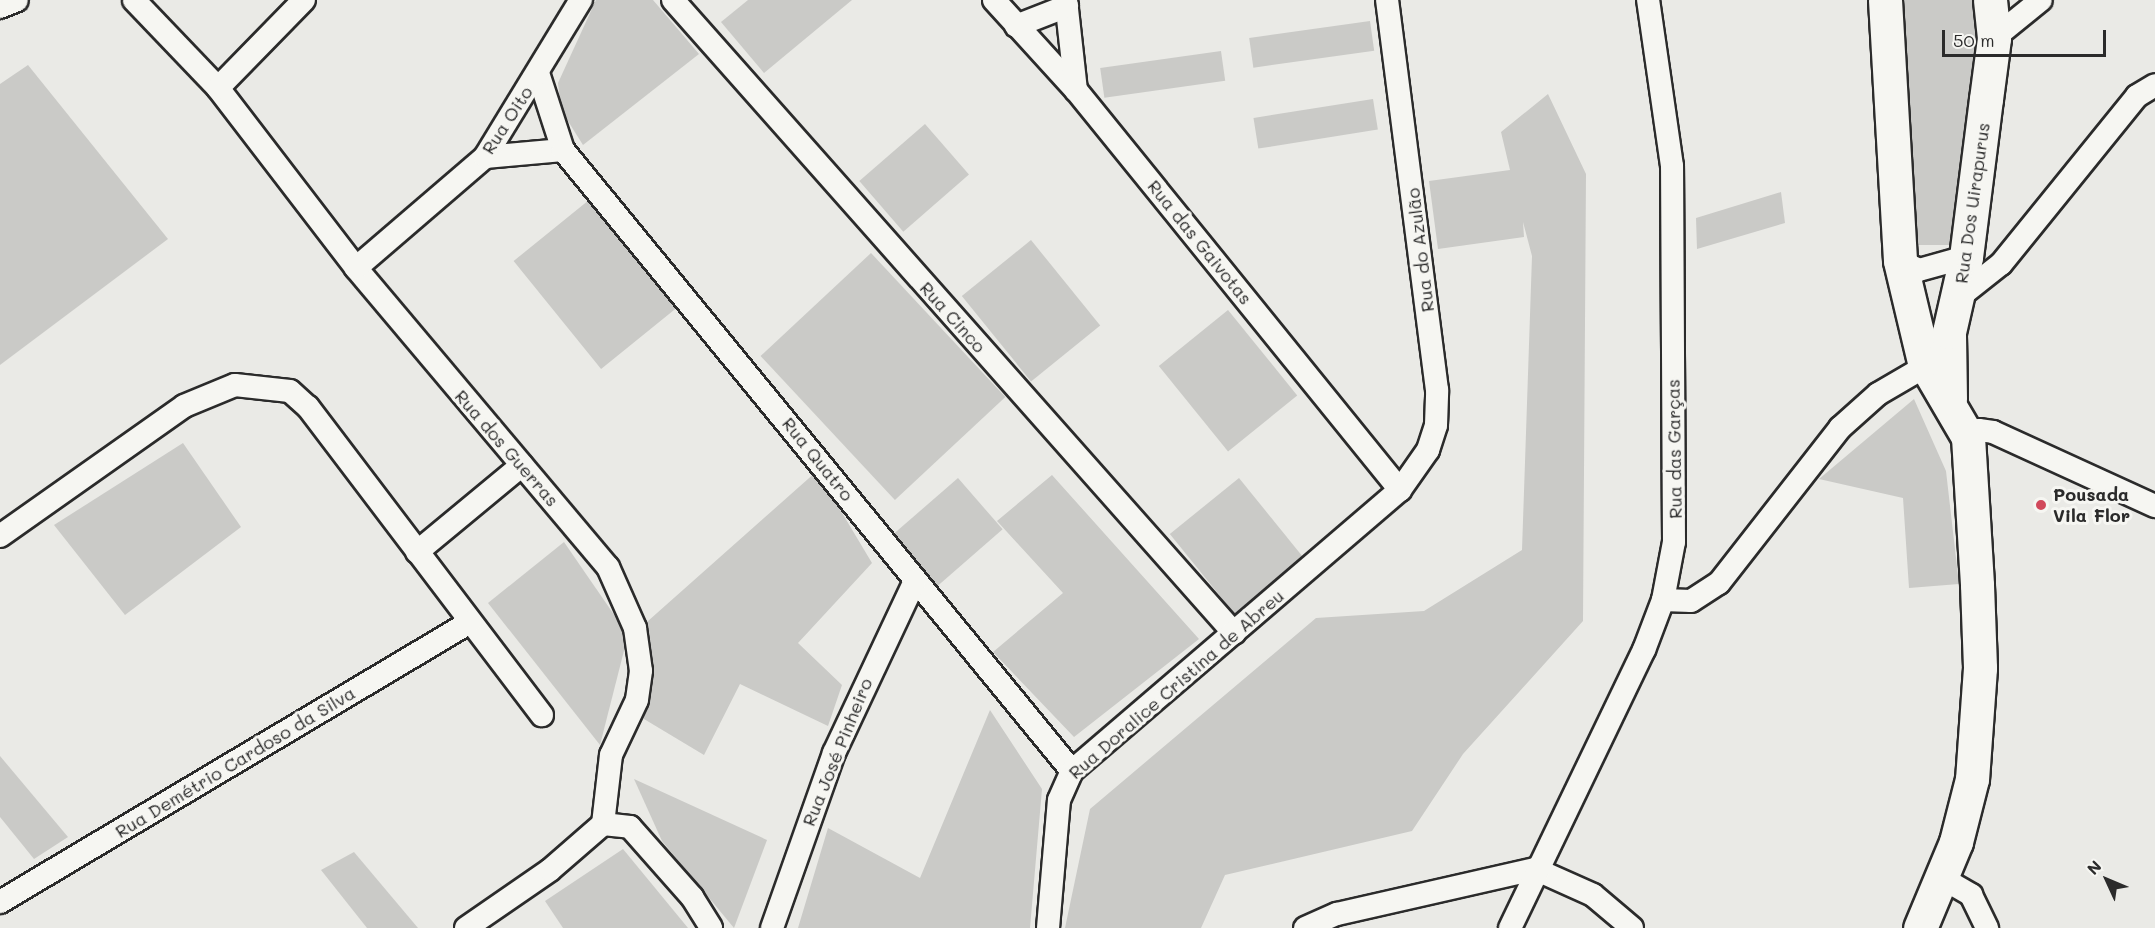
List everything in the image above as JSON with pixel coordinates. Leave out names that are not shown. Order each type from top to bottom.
[{"type":"main road","points":[[1885,0],[1900,261],[1936,358]]},
{"type":"main road","name":"Rua Dos Uirapurus","points":[[1968,437],[1950,405],[1936,358],[1959,297],[1966,257],[1994,38],[1990,0]]},
{"type":"main road","points":[[1920,928],[1942,878],[1967,805],[1976,753],[1980,668],[1968,437]]},
{"type":"street","points":[[0,7],[17,0]]},
{"type":"street","name":"Rua dos Guerras","points":[[134,0],[218,88],[356,268],[608,567],[635,628],[641,671],[637,699],[610,755],[603,824]]},
{"type":"street","points":[[218,88],[304,0]]},
{"type":"street","name":"Rua Oito","points":[[356,268],[485,157],[581,0]]},
{"type":"street","name":"Rua Cinco","points":[[673,0],[1234,633]]},
{"type":"street","name":"Rua das Gaivotas","points":[[994,0],[1076,90],[1400,490]]},
{"type":"street","name":"Rua do Azulão","points":[[1387,0],[1437,390],[1436,425],[1428,450],[1400,490]]},
{"type":"street","name":"Rua das Garças","points":[[1509,928],[1663,600],[1674,542],[1676,469],[1672,166],[1648,0]]},
{"type":"street","points":[[1994,38],[2041,0]]},
{"type":"street","points":[[1016,26],[1066,3],[1076,90]]},
{"type":"street","name":"Rua Quatro","points":[[538,73],[563,150],[1072,771]]},
{"type":"street","points":[[1959,297],[2001,264],[2137,96],[2155,85]]},
{"type":"street","points":[[485,157],[563,150]]},
{"type":"street","points":[[1900,261],[1919,270],[1966,257]]},
{"type":"street","points":[[1663,600],[1691,601],[1719,584],[1840,428],[1936,358]]},
{"type":"street","points":[[0,536],[184,406],[235,385],[290,391],[542,715]]},
{"type":"street","points":[[1968,437],[1979,430],[1993,432],[2155,506]]},
{"type":"street","points":[[417,552],[522,465]]},
{"type":"street","name":"Rua Doralice Cristina de Abreu","points":[[1048,928],[1059,800],[1072,771],[1400,490]]},
{"type":"street","name":"Rua José Pinheiro","points":[[772,928],[834,753],[915,581]]},
{"type":"street","name":"Rua Demétrio Cardoso da Silva","points":[[0,902],[470,622]]},
{"type":"street","points":[[466,928],[550,870],[603,824],[630,827],[692,897],[711,928]]},
{"type":"street","points":[[1305,928],[1337,914],[1535,869],[1593,895],[1632,928]]},
{"type":"street","points":[[1942,878],[1971,895],[1987,928]]},
{"type":"shaded area","points":[[596,0],[653,0],[699,54],[583,145],[561,110],[558,83]]},
{"type":"shaded area","points":[[748,0],[852,0],[764,73],[721,22]]},
{"type":"shaded area","points":[[1895,0],[1973,0],[1976,37],[1957,245],[1909,245]]},
{"type":"shaded area","points":[[1370,21],[1374,51],[1253,68],[1249,38]]},
{"type":"shaded area","points":[[1221,51],[1225,81],[1104,98],[1100,68]]},
{"type":"shaded area","points":[[28,65],[168,239],[0,365],[0,84]]},
{"type":"shaded area","points":[[1548,94],[1586,174],[1583,621],[1463,754],[1412,831],[1225,875],[1201,928],[1065,928],[1090,809],[1316,618],[1424,611],[1522,550],[1532,256],[1523,222],[1524,237],[1438,249],[1429,181],[1510,170],[1501,132]]},
{"type":"shaded area","points":[[1373,99],[1378,130],[1258,149],[1253,118]]},
{"type":"shaded area","points":[[925,124],[969,175],[903,232],[859,181]]},
{"type":"shaded area","points":[[1781,192],[1785,223],[1697,249],[1696,218]]},
{"type":"shaded area","points":[[589,200],[676,308],[601,369],[514,261]]},
{"type":"shaded area","points":[[1031,240],[1100,325],[1031,381],[962,296]]},
{"type":"shaded area","points":[[871,253],[1005,397],[895,500],[761,356]]},
{"type":"shaded area","points":[[1228,310],[1297,395],[1228,451],[1159,366]]},
{"type":"shaded area","points":[[1914,399],[1946,471],[1959,584],[1909,588],[1903,498],[1819,479]]},
{"type":"shaded area","points":[[183,443],[241,527],[125,615],[54,525]]},
{"type":"shaded area","points":[[817,471],[872,563],[798,643],[842,685],[828,726],[740,684],[704,755],[644,719],[648,621]]},
{"type":"shaded area","points":[[1052,475],[1199,639],[1074,737],[993,652],[1063,593],[997,521]]},
{"type":"shaded area","points":[[958,478],[1003,529],[937,586],[892,535]]},
{"type":"shaded area","points":[[1239,478],[1308,563],[1239,619],[1170,534]]},
{"type":"shaded area","points":[[564,542],[628,635],[600,745],[488,603]]},
{"type":"shaded area","points":[[990,710],[1042,789],[1030,928],[798,928],[828,828],[920,878]]},
{"type":"shaded area","points":[[0,756],[68,837],[34,859],[0,817]]},
{"type":"shaded area","points":[[634,779],[767,840],[734,928],[662,841]]},
{"type":"shaded area","points":[[623,849],[688,928],[563,928],[545,901]]},
{"type":"shaded area","points":[[354,852],[418,928],[367,928],[321,870]]},
{"type":"place","name":"Pousada Vila Flor","points":[[2041,505]]}]
